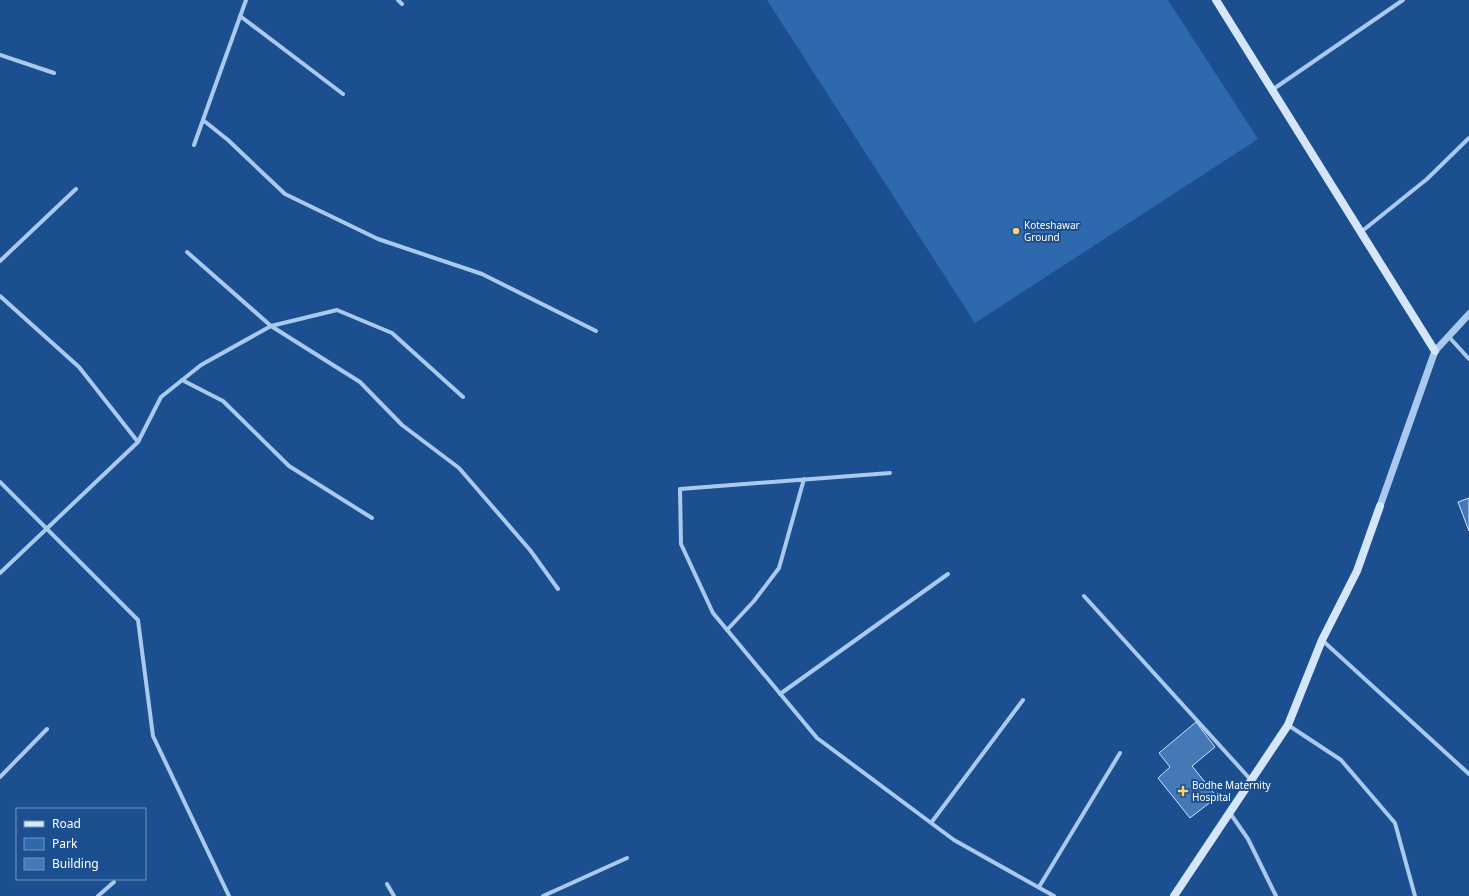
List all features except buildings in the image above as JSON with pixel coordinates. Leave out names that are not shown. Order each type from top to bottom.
[{"type":"main road","points":[[1216,0],[1435,351]]},
{"type":"main road","points":[[1174,896],[1288,724],[1322,640],[1357,571],[1380,506]]},
{"type":"street","points":[[194,145],[246,0]]},
{"type":"street","points":[[398,0],[402,4]]},
{"type":"street","points":[[1272,90],[1403,0]]},
{"type":"street","points":[[240,16],[344,94]]},
{"type":"street","points":[[0,55],[54,73]]},
{"type":"street","points":[[203,120],[228,140],[285,194],[378,239],[482,274],[596,331]]},
{"type":"street","points":[[1361,232],[1427,179],[1469,138]]},
{"type":"street","points":[[0,262],[76,189]]},
{"type":"street","points":[[187,252],[271,326],[360,382],[402,425],[459,468],[530,550],[558,589]]},
{"type":"street","points":[[0,296],[79,368],[138,442]]},
{"type":"street","points":[[0,573],[138,442],[161,397],[201,365],[271,326],[337,310],[392,333],[463,397]]},
{"type":"street","points":[[1380,506],[1435,351],[1469,314]]},
{"type":"street","points":[[1448,337],[1469,359]]},
{"type":"street","points":[[182,380],[223,401],[289,466],[372,518]]},
{"type":"street","points":[[890,473],[680,489],[681,544],[713,613],[817,738],[954,840],[1054,896]]},
{"type":"street","points":[[727,630],[754,602],[779,568],[804,479]]},
{"type":"street","points":[[0,482],[138,620],[153,736],[229,896]]},
{"type":"street","points":[[780,694],[948,574]]},
{"type":"street","points":[[1084,596],[1251,780]]},
{"type":"street","points":[[1322,640],[1469,774]]},
{"type":"street","points":[[931,823],[1023,700]]},
{"type":"street","points":[[1288,724],[1341,760],[1395,823],[1415,896]]},
{"type":"street","points":[[0,777],[47,729]]},
{"type":"street","points":[[1039,887],[1120,753]]},
{"type":"street","points":[[1230,812],[1248,839],[1276,896]]},
{"type":"street","points":[[543,896],[627,858]]},
{"type":"street","points":[[98,896],[114,882]]},
{"type":"street","points":[[387,884],[394,896]]},
{"type":"green space","name":"Koteshawar Ground","points":[[767,0],[1168,0],[1258,139],[975,323]]},
{"type":"place","name":"Koteshawar Ground","points":[[1016,231]]},
{"type":"place","name":"Bodhe Maternity Hospital","points":[[1183,791]]}]
